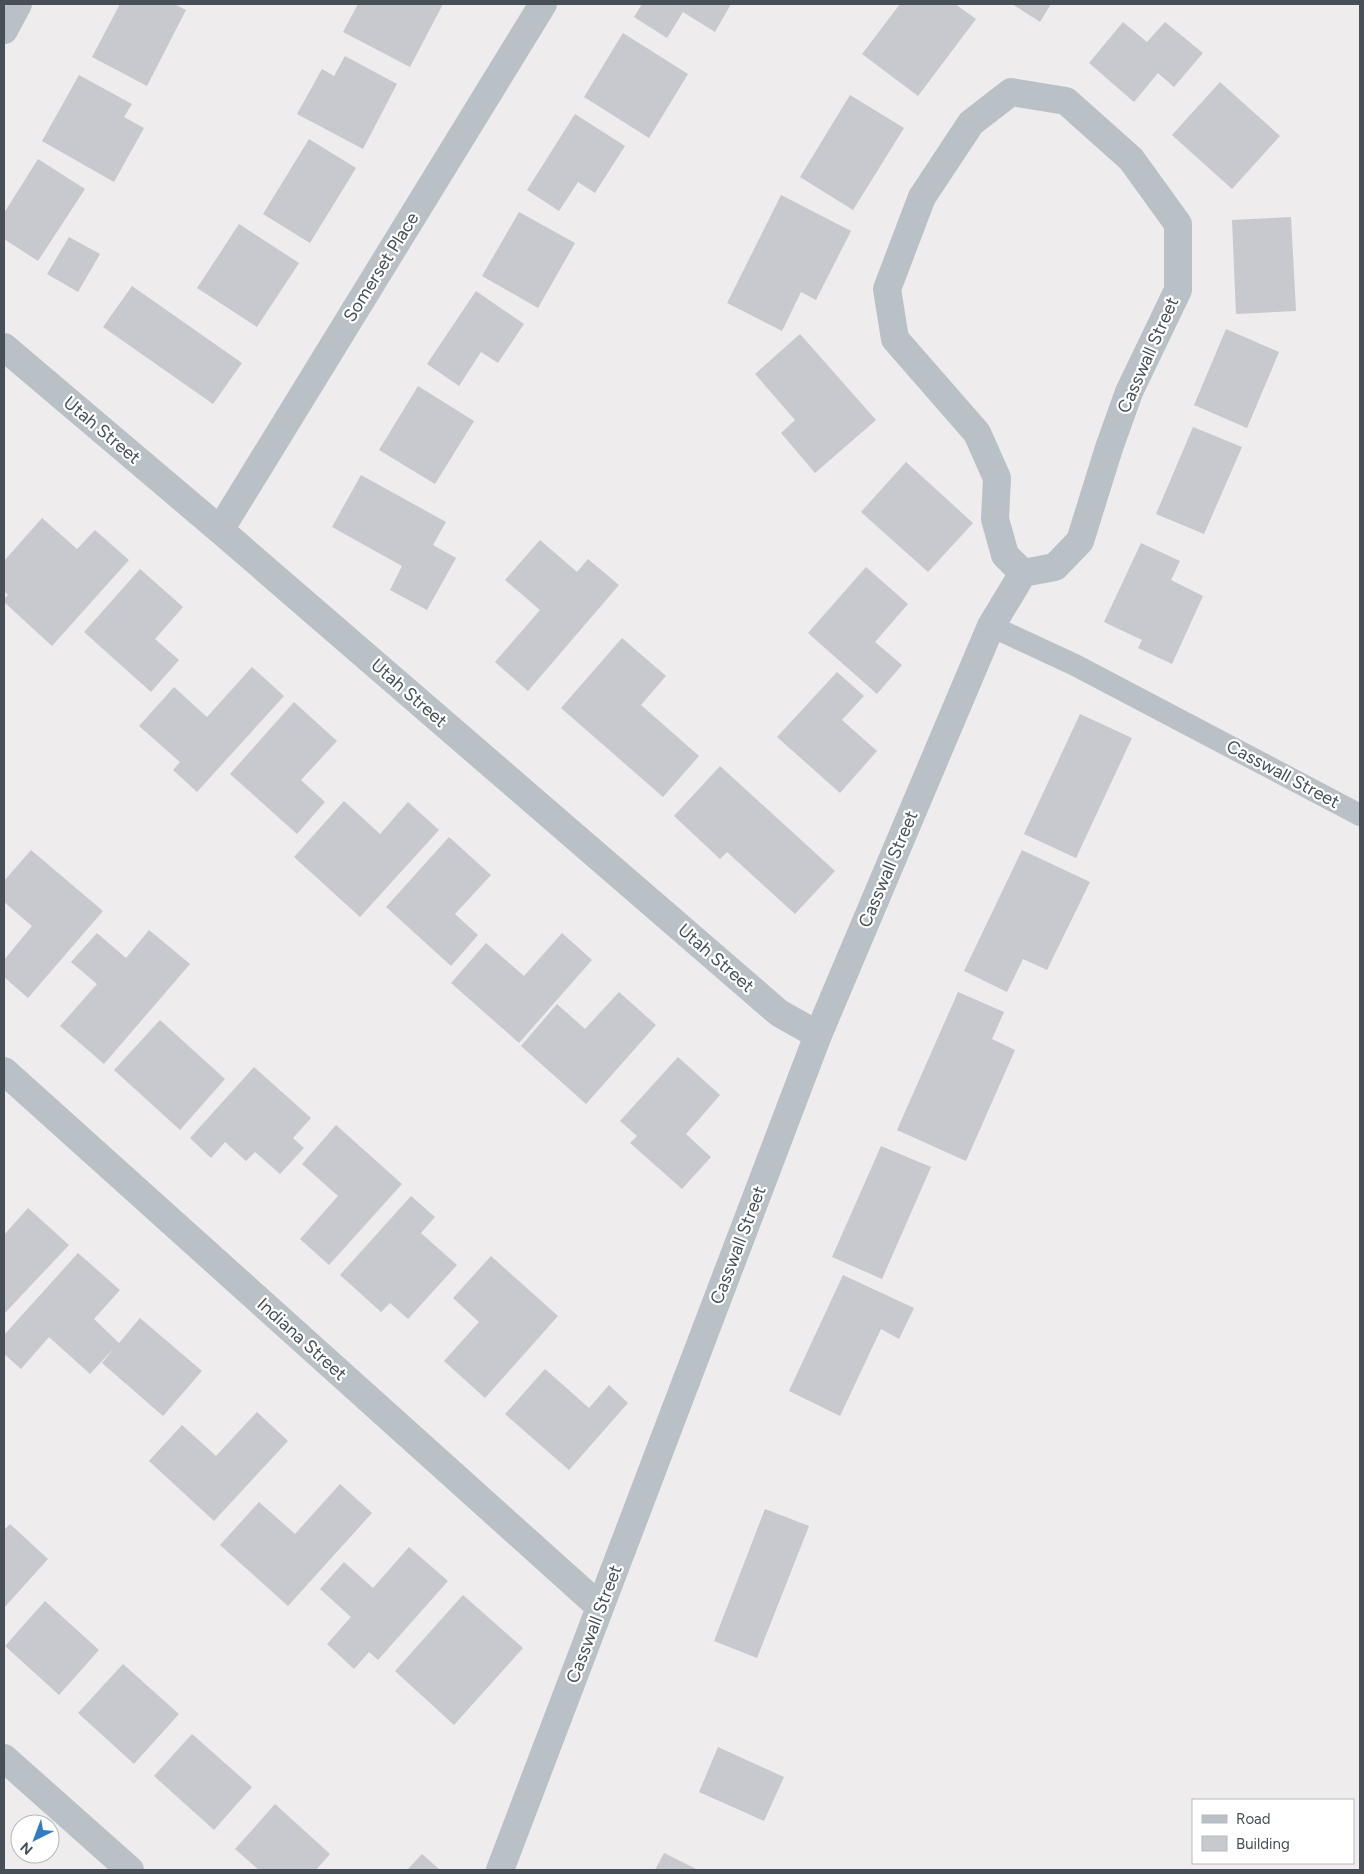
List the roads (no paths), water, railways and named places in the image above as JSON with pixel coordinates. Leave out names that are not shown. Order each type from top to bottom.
[{"type":"street","points":[[4,30],[18,4]]},
{"type":"street","name":"Somerset Place","points":[[220,530],[543,4]]},
{"type":"street","name":"Casswall Street","points":[[500,1870],[818,1035],[991,626],[1023,573],[1055,567],[1080,541],[1109,448],[1129,392],[1178,290],[1178,224],[1131,159],[1066,101],[1011,92],[971,123],[922,197],[886,289],[895,339],[978,433],[997,478],[995,520],[1005,555],[1023,573]]},
{"type":"street","name":"Utah Street","points":[[4,347],[220,530],[779,1013],[818,1035]]},
{"type":"street","name":"Indiana Street","points":[[4,1071],[600,1607]]},
{"type":"street","points":[[4,1758],[130,1870]]},
{"type":"lane","name":"Casswall Street","points":[[991,626],[1075,665],[1360,815]]}]
